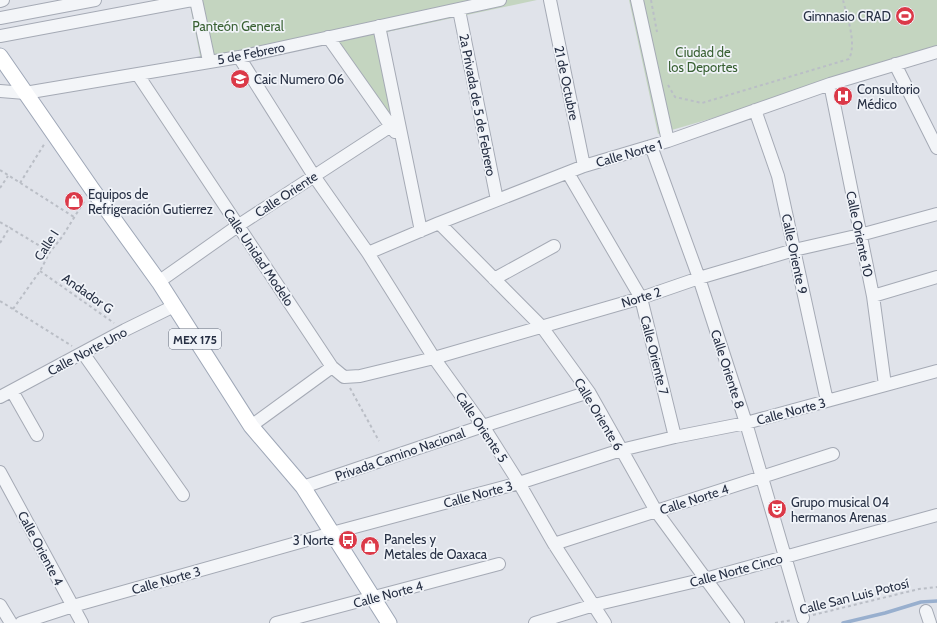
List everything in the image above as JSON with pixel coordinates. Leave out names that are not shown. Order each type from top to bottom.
[{"type":"main road","name":"MEX 175","points":[[0,56],[92,189],[159,282],[251,426],[304,487],[389,623]]},
{"type":"street","points":[[0,18],[95,0]]},
{"type":"street","points":[[0,36],[192,0]]},
{"type":"street","points":[[196,0],[209,61]]},
{"type":"street","name":"5 de Febrero","points":[[0,91],[25,93],[239,57],[500,0]]},
{"type":"street","name":"21 de Octubre","points":[[550,0],[584,166]]},
{"type":"street","points":[[637,0],[668,141]]},
{"type":"street","name":"2a Privada de 5 de Febrero","points":[[459,10],[497,200]]},
{"type":"street","points":[[380,26],[421,231]]},
{"type":"street","points":[[328,37],[403,141]]},
{"type":"street","name":"Calle Norte 1","points":[[368,253],[439,223],[584,166],[668,141],[830,84],[937,52]]},
{"type":"street","name":"Calle Oriente 5","points":[[239,57],[314,176],[368,253],[434,358],[483,426],[519,483],[554,544],[605,623]]},
{"type":"street","points":[[895,64],[937,148]]},
{"type":"street","name":"Calle Unidad Modelo","points":[[138,75],[332,367],[344,377]]},
{"type":"street","name":"Calle Oriente 10","points":[[830,84],[873,296],[885,385]]},
{"type":"street","name":"Calle Oriente 9","points":[[755,110],[778,176],[827,401]]},
{"type":"street","name":"Calle Oriente","points":[[164,278],[239,225],[391,126]]},
{"type":"street","name":"Calle Oriente 8","points":[[651,146],[699,278],[746,423],[803,618]]},
{"type":"street","name":"Calle Oriente 7","points":[[568,173],[641,298],[675,437]]},
{"type":"street","name":"Norte 2","points":[[344,377],[360,376],[434,358],[641,298],[699,278],[794,250],[860,235],[937,214]]},
{"type":"street","name":"Calle Oriente 6","points":[[439,223],[542,326],[589,392],[656,511],[738,623]]},
{"type":"street","points":[[494,279],[554,246]]},
{"type":"street","points":[[873,296],[937,277]]},
{"type":"street","name":"Calle Norte Uno","points":[[0,397],[125,330],[174,306]]},
{"type":"street","points":[[83,353],[183,495]]},
{"type":"street","points":[[251,426],[332,367]]},
{"type":"street","name":"Calle Norte 3","points":[[21,623],[73,606],[332,533],[519,483],[621,450],[675,437],[746,423],[937,371]]},
{"type":"street","points":[[12,391],[37,435]]},
{"type":"street","name":"Privada Camino Nacional","points":[[304,487],[483,426],[589,392]]},
{"type":"street","name":"Calle Norte 4","points":[[554,544],[833,454]]},
{"type":"street","name":"Calle Oriente 4","points":[[0,472],[82,623]]},
{"type":"street","name":"Calle Norte Cinco","points":[[535,623],[594,605],[705,579],[937,515]]},
{"type":"street","name":"Calle Norte 4","points":[[276,623],[499,564]]},
{"type":"street","points":[[0,605],[11,623]]},
{"type":"street","points":[[926,611],[930,623]]},
{"type":"path","points":[[651,0],[658,38]]},
{"type":"path","points":[[667,83],[675,97],[702,103],[850,59],[853,52],[852,42],[843,0]]},
{"type":"path","points":[[20,183],[52,132]]},
{"type":"path","points":[[0,170],[74,217]]},
{"type":"path","points":[[0,188],[8,175]]},
{"type":"path","name":"Calle I","points":[[13,310],[40,272],[50,252],[62,237],[92,189]]},
{"type":"path","points":[[0,222],[50,252]]},
{"type":"path","points":[[0,243],[10,227]]},
{"type":"path","name":"Andador G","points":[[40,272],[125,330]]},
{"type":"path","points":[[0,301],[83,353]]},
{"type":"path","points":[[344,377],[379,441]]},
{"type":"path","name":"Calle San Luis Potosí","points":[[775,623],[803,618],[919,589],[937,587]]},
{"type":"green space","name":"Panteón General","points":[[189,0],[537,0],[387,32],[402,147],[324,41],[202,66]]},
{"type":"green space","name":"Ciudad de los Deportes","points":[[629,0],[937,0],[937,53],[658,134]]},
{"type":"waterway","points":[[843,623],[885,613],[921,602],[937,601]]},
{"type":"place","name":"Gimnasio CRAD","points":[[905,16]]},
{"type":"place","name":"Caic Numero 06","points":[[240,79]]},
{"type":"place","name":"Consultorio Médico","points":[[843,96]]},
{"type":"place","name":"Equipos de Refrigeración Gutierrez","points":[[74,201]]},
{"type":"place","name":"Grupo musical 04 hermanos Arenas","points":[[777,509]]},
{"type":"place","name":"3 Norte","points":[[348,540]]},
{"type":"place","name":"Paneles y Metales de Oaxaca","points":[[370,546]]}]
